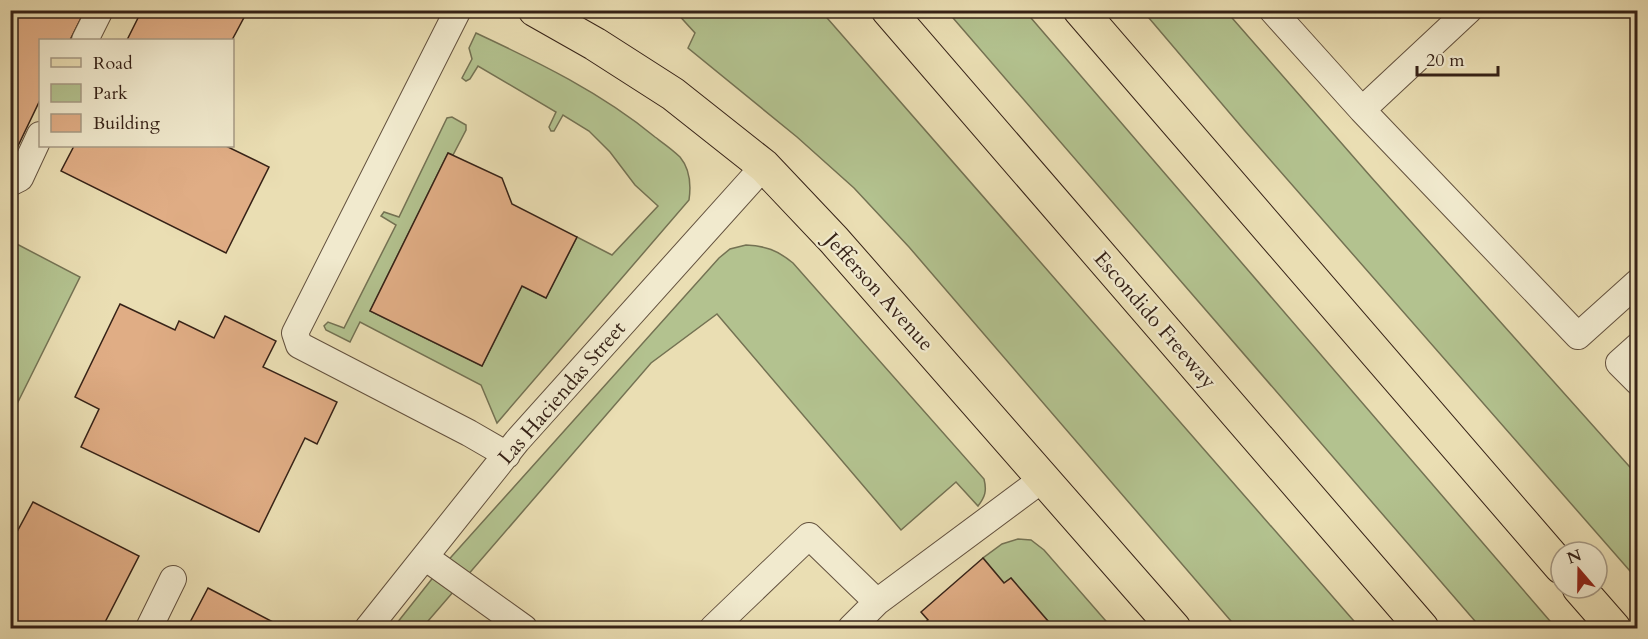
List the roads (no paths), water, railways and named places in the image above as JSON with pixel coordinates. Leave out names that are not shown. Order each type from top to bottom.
[{"type":"main road","name":"Jefferson Avenue","points":[[535,10],[595,44],[672,94],[764,166],[834,240],[1174,628]]},
{"type":"main road","name":"Escondido Freeway","points":[[888,10],[1422,628]]},
{"type":"main road","points":[[1080,10],[1549,553]]},
{"type":"main road","points":[[1590,600],[1614,628]]},
{"type":"street","points":[[86,39],[100,10]]},
{"type":"street","points":[[458,10],[295,333],[299,345],[507,455]]},
{"type":"street","points":[[1272,10],[1362,110],[1578,336],[1638,282]]},
{"type":"street","points":[[1362,110],[1469,10]]},
{"type":"street","points":[[10,183],[20,178],[39,137]]},
{"type":"street","name":"Las Haciendas Street","points":[[368,628],[507,455],[764,166]]},
{"type":"street","points":[[1638,346],[1619,363],[1638,382]]},
{"type":"street","points":[[851,628],[877,602],[1044,478]]},
{"type":"street","points":[[713,628],[809,536],[877,602]]},
{"type":"street","points":[[425,557],[524,628]]},
{"type":"street","points":[[149,628],[172,579]]}]
